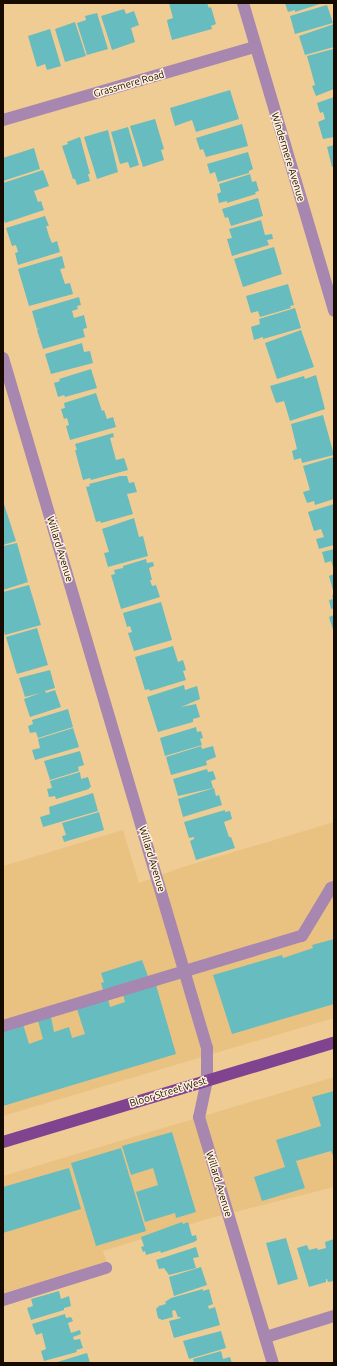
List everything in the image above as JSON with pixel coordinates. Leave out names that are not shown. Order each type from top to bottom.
[{"type":"main road","name":"Bloor Street West","points":[[3,1142],[334,1043]]},
{"type":"street","name":"Windermere Avenue","points":[[242,3],[334,311]]},
{"type":"street","name":"Grassmere Road","points":[[3,120],[255,47]]},
{"type":"street","name":"Willard Avenue","points":[[3,358],[207,1048],[207,1080],[199,1117],[273,1363]]},
{"type":"street","points":[[3,1026],[302,936],[331,888],[334,887]]},
{"type":"street","points":[[3,1300],[106,1268]]},
{"type":"street","points":[[266,1337],[334,1316]]},
{"type":"shaded area","points":[[334,822],[334,1018],[3,1116],[3,866],[123,830],[139,883],[180,868]]},
{"type":"shaded area","points":[[334,1077],[334,1187],[211,1218],[103,1251],[107,1263],[3,1293],[3,1176]]},
{"type":"building","points":[[169,3],[207,3],[209,8],[211,7],[216,24],[211,26],[212,29],[172,40],[167,20],[173,18]]},
{"type":"building","points":[[285,3],[323,3],[295,12],[295,10],[288,12]]},
{"type":"building","points":[[327,5],[333,23],[295,34],[290,16]]},
{"type":"building","points":[[124,9],[126,14],[134,11],[139,25],[131,28],[135,42],[112,50],[101,16]]},
{"type":"building","points":[[97,13],[108,49],[87,55],[77,23],[86,20],[85,16]]},
{"type":"building","points":[[75,22],[86,56],[65,62],[55,29]]},
{"type":"building","points":[[334,24],[334,47],[305,55],[299,36]]},
{"type":"building","points":[[50,29],[61,66],[47,70],[45,64],[37,67],[28,36]]},
{"type":"building","points":[[334,49],[334,89],[316,96],[312,86],[315,85],[307,56]]},
{"type":"building","points":[[230,90],[239,119],[196,132],[192,120],[175,126],[170,108]]},
{"type":"building","points":[[334,97],[334,137],[323,139],[318,122],[325,119],[323,112],[320,113],[317,103]]},
{"type":"building","points":[[155,119],[164,149],[161,150],[164,160],[143,167],[130,126]]},
{"type":"building","points":[[242,124],[248,146],[206,157],[203,149],[200,150],[196,138]]},
{"type":"building","points":[[128,127],[139,165],[130,168],[128,162],[120,164],[111,132]]},
{"type":"building","points":[[108,130],[118,172],[97,179],[84,137]]},
{"type":"building","points":[[80,137],[90,174],[88,174],[90,181],[77,185],[75,179],[73,179],[62,146],[68,144],[67,142]]},
{"type":"building","points":[[334,145],[334,166],[332,167],[327,147]]},
{"type":"building","points":[[34,148],[40,169],[3,181],[3,158]]},
{"type":"building","points":[[248,152],[253,169],[249,171],[249,173],[218,182],[215,172],[210,174],[207,164]]},
{"type":"building","points":[[43,170],[49,186],[34,191],[38,202],[41,201],[44,210],[5,223],[3,217],[3,183]]},
{"type":"building","points":[[250,174],[252,182],[256,181],[259,191],[255,192],[256,194],[227,203],[227,201],[219,203],[217,194],[221,192],[219,184]]},
{"type":"building","points":[[258,198],[263,216],[231,226],[228,217],[225,218],[222,209]]},
{"type":"building","points":[[45,216],[49,226],[46,226],[49,236],[52,243],[57,241],[60,252],[18,265],[15,253],[18,252],[16,245],[12,246],[6,228]]},
{"type":"building","points":[[261,220],[265,235],[272,234],[273,239],[267,240],[269,245],[232,256],[227,239],[232,238],[229,229]]},
{"type":"building","points":[[274,247],[282,274],[243,287],[234,259]]},
{"type":"building","points":[[62,256],[65,268],[60,269],[65,284],[70,283],[73,294],[29,306],[18,269]]},
{"type":"building","points":[[288,284],[294,305],[290,306],[291,308],[260,317],[258,311],[251,313],[246,296]]},
{"type":"building","points":[[79,297],[81,305],[77,306],[78,309],[72,311],[74,318],[84,315],[87,328],[83,329],[85,337],[43,349],[37,330],[40,328],[37,329],[32,311]]},
{"type":"building","points":[[295,308],[301,328],[263,339],[263,337],[254,340],[251,327],[260,324],[259,319]]},
{"type":"building","points":[[301,330],[314,367],[277,379],[265,343]]},
{"type":"building","points":[[82,343],[84,352],[90,351],[93,363],[51,374],[45,354]]},
{"type":"building","points":[[91,369],[97,388],[65,397],[64,395],[58,397],[54,383],[60,381],[59,379]]},
{"type":"building","points":[[316,375],[325,409],[290,421],[284,401],[276,403],[270,386],[304,376],[305,379]]},
{"type":"building","points":[[96,393],[102,411],[104,410],[107,419],[113,417],[116,427],[70,440],[66,426],[69,425],[67,418],[64,419],[61,409],[65,408],[64,403]]},
{"type":"building","points":[[323,415],[334,455],[302,463],[301,458],[294,460],[292,451],[297,449],[291,424]]},
{"type":"building","points":[[113,433],[114,437],[110,438],[116,460],[124,458],[128,470],[91,480],[90,478],[83,480],[75,450],[77,450],[75,444]]},
{"type":"building","points":[[334,457],[334,499],[315,505],[314,501],[307,503],[303,492],[310,490],[303,466]]},
{"type":"building","points":[[120,476],[127,476],[129,483],[134,482],[137,492],[127,494],[133,514],[101,523],[100,521],[96,522],[86,487],[90,486],[89,484]]},
{"type":"building","points":[[3,501],[16,541],[3,545]]},
{"type":"building","points":[[334,504],[334,545],[319,549],[316,539],[324,537],[321,529],[314,531],[308,512]]},
{"type":"building","points":[[134,518],[139,537],[143,536],[148,556],[108,567],[104,553],[109,552],[102,529]]},
{"type":"building","points":[[17,543],[28,582],[3,590],[3,546]]},
{"type":"building","points":[[334,549],[334,570],[331,561],[325,563],[322,552]]},
{"type":"building","points":[[146,559],[147,563],[153,562],[154,566],[149,568],[152,580],[150,580],[152,586],[156,585],[160,597],[121,609],[111,575],[115,574],[114,570]]},
{"type":"building","points":[[334,574],[334,594],[329,576]]},
{"type":"building","points":[[29,585],[41,625],[5,635],[3,628],[3,592]]},
{"type":"building","points":[[332,595],[334,595],[334,608],[331,609],[329,600],[333,599]]},
{"type":"building","points":[[161,602],[172,640],[134,651],[128,633],[132,632],[130,626],[127,627],[123,613]]},
{"type":"building","points":[[334,615],[334,633],[329,617]]},
{"type":"building","points":[[37,628],[48,665],[17,674],[6,637]]},
{"type":"building","points":[[173,646],[178,662],[183,660],[186,670],[183,671],[186,680],[150,691],[149,689],[145,690],[135,657]]},
{"type":"building","points":[[50,670],[55,688],[45,691],[46,693],[55,690],[61,707],[30,717],[24,699],[40,693],[25,697],[19,678]]},
{"type":"building","points":[[184,685],[185,690],[197,686],[200,699],[181,707],[196,704],[200,717],[193,719],[193,722],[158,732],[147,697]]},
{"type":"building","points":[[68,709],[73,727],[38,738],[36,732],[30,733],[28,726],[33,724],[32,720]]},
{"type":"building","points":[[196,727],[197,732],[201,731],[203,738],[200,739],[202,745],[165,756],[160,738]]},
{"type":"building","points":[[73,728],[79,747],[35,760],[32,750],[40,748],[38,739]]},
{"type":"building","points":[[201,746],[202,749],[213,746],[216,757],[206,761],[207,765],[171,775],[166,757]]},
{"type":"building","points":[[80,751],[84,765],[78,767],[79,771],[50,780],[44,761]]},
{"type":"building","points":[[207,769],[208,772],[213,771],[216,779],[211,781],[213,788],[178,796],[173,779]]},
{"type":"building","points":[[80,772],[81,779],[88,777],[91,787],[89,789],[56,799],[55,796],[49,797],[47,789],[52,788],[50,781]]},
{"type":"building","points":[[214,788],[216,796],[219,795],[222,805],[183,817],[178,799]]},
{"type":"building","points":[[93,793],[98,811],[43,827],[40,817],[50,814],[49,807]]},
{"type":"building","points":[[225,810],[225,812],[230,811],[232,819],[224,822],[229,837],[231,837],[235,848],[196,860],[190,841],[194,839],[194,837],[189,838],[184,822]]},
{"type":"building","points":[[99,812],[104,830],[64,842],[62,836],[66,835],[62,823]]},
{"type":"building","points":[[334,939],[334,1004],[232,1034],[213,975],[282,955],[283,958],[313,948],[312,945]]},
{"type":"building","points":[[142,960],[149,979],[104,993],[101,983],[104,982],[101,973]]},
{"type":"building","points":[[156,985],[176,1054],[3,1106],[3,1030],[23,1024],[29,1044],[43,1039],[38,1021],[51,1017],[54,1032],[69,1027],[72,1038],[85,1034],[77,1009],[108,999],[110,1007],[125,1002],[123,994]]},
{"type":"building","points":[[334,1091],[334,1158],[331,1151],[296,1161],[305,1188],[262,1201],[254,1177],[285,1167],[276,1140],[321,1126],[312,1097]]},
{"type":"building","points":[[172,1132],[196,1212],[176,1218],[175,1213],[145,1222],[136,1192],[158,1185],[153,1168],[131,1175],[122,1146]]},
{"type":"building","points":[[121,1148],[146,1231],[96,1246],[71,1163]]},
{"type":"building","points":[[69,1168],[81,1209],[3,1233],[3,1187]]},
{"type":"building","points":[[182,1222],[183,1224],[188,1222],[192,1236],[196,1235],[197,1240],[161,1253],[160,1251],[146,1255],[145,1251],[143,1252],[141,1247],[144,1246],[141,1237]]},
{"type":"building","points":[[286,1238],[298,1279],[278,1285],[266,1243]]},
{"type":"building","points":[[334,1239],[334,1281],[328,1282],[326,1279],[326,1282],[309,1287],[297,1248],[307,1245],[309,1250],[317,1248],[318,1250],[326,1248],[325,1242]]},
{"type":"building","points":[[196,1247],[199,1257],[193,1258],[196,1268],[169,1275],[164,1268],[159,1269],[156,1260]]},
{"type":"building","points":[[201,1267],[207,1285],[174,1296],[169,1277]]},
{"type":"building","points":[[203,1289],[203,1291],[209,1289],[213,1304],[208,1306],[209,1309],[215,1307],[220,1325],[174,1338],[169,1321],[181,1318],[178,1317],[175,1310],[172,1311],[173,1317],[162,1320],[158,1318],[156,1309],[159,1306],[166,1304],[165,1302],[171,1298]]},
{"type":"building","points":[[59,1291],[61,1299],[69,1296],[71,1306],[64,1308],[64,1310],[31,1320],[27,1308],[33,1306],[31,1299]]},
{"type":"building","points":[[65,1314],[66,1318],[71,1317],[73,1321],[68,1323],[71,1333],[80,1330],[81,1334],[73,1337],[74,1340],[80,1339],[83,1348],[76,1350],[77,1352],[44,1361],[41,1351],[46,1349],[42,1333],[36,1335],[32,1324]]},
{"type":"building","points":[[221,1331],[226,1348],[189,1359],[183,1341]]},
{"type":"building","points":[[221,1351],[223,1359],[230,1357],[232,1363],[194,1363],[193,1359]]},
{"type":"building","points":[[87,1353],[90,1363],[54,1363]]}]
